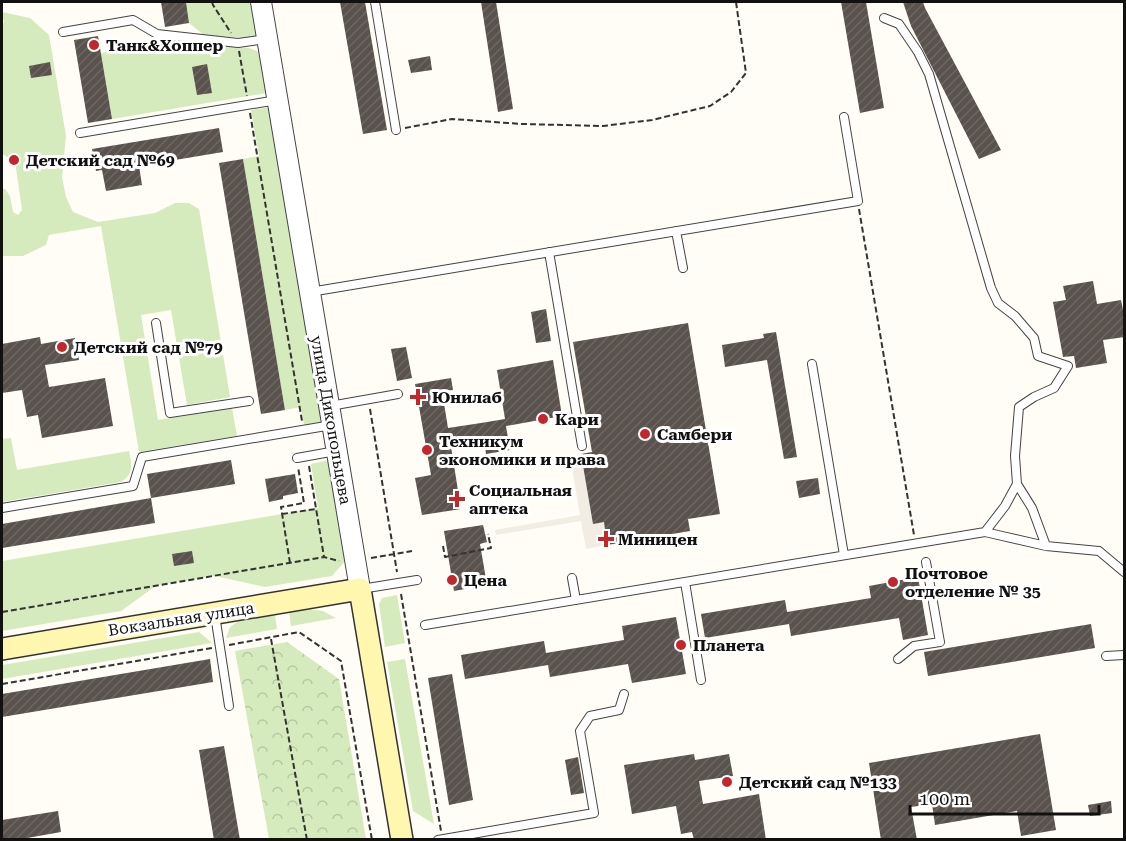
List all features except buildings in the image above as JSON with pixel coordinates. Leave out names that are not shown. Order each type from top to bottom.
[{"type":"main road","name":"Вокзальная улица","points":[[2,649],[360,590]]},
{"type":"main road","name":"улица Дикопольцева","points":[[360,590],[402,840]]},
{"type":"street","name":"улица Дикопольцева","points":[[261,2],[360,590]]},
{"type":"lane","points":[[375,2],[396,130]]},
{"type":"lane","points":[[884,18],[899,24],[918,52],[929,74],[998,303],[1015,316],[1034,338],[1038,356],[1068,366],[1054,388],[1019,407],[1015,456],[1017,484],[1032,508],[1046,546]]},
{"type":"lane","points":[[63,32],[133,20],[157,34],[238,44],[267,39]]},
{"type":"lane","points":[[80,133],[277,100]]},
{"type":"lane","points":[[310,292],[858,201],[844,117]]},
{"type":"lane","points":[[676,231],[683,268]]},
{"type":"lane","points":[[549,252],[582,446]]},
{"type":"lane","points":[[156,323],[170,413],[249,401]]},
{"type":"lane","points":[[812,364],[844,555]]},
{"type":"lane","points":[[2,508],[133,486],[142,457],[303,430],[368,400],[398,394]]},
{"type":"lane","points":[[297,458],[336,451]]},
{"type":"lane","points":[[985,532],[1005,506],[1017,484]]},
{"type":"lane","points":[[425,625],[985,532],[1046,546],[1099,551],[1125,572]]},
{"type":"lane","points":[[898,658],[914,646],[940,642],[926,562]]},
{"type":"lane","points":[[572,578],[576,600]]},
{"type":"lane","points":[[360,590],[417,580]]},
{"type":"lane","points":[[685,582],[701,680]]},
{"type":"lane","points":[[214,614],[229,706]]},
{"type":"lane","points":[[1106,656],[1125,655]]},
{"type":"lane","points":[[440,839],[594,813],[580,731],[590,716],[619,710],[624,694]]},
{"type":"path","points":[[396,130],[452,118],[522,124],[603,126],[652,120],[710,106],[731,92],[746,73],[736,2]]},
{"type":"path","points":[[214,3],[238,44],[303,430]]},
{"type":"path","points":[[858,201],[916,544]]},
{"type":"path","points":[[368,400],[397,572]]},
{"type":"path","points":[[307,456],[324,557]]},
{"type":"path","points":[[290,563],[281,507],[304,503],[297,458]]},
{"type":"path","points":[[282,514],[316,508]]},
{"type":"path","points":[[443,546],[445,556],[491,548],[488,534]]},
{"type":"path","points":[[368,559],[412,551]]},
{"type":"path","points":[[2,612],[324,557],[345,563]]},
{"type":"path","points":[[400,592],[440,839]]},
{"type":"path","points":[[2,684],[299,632],[341,661],[372,840]]},
{"type":"path","points":[[270,637],[307,840]]},
{"type":"green space","points":[[186,2],[252,2],[258,35],[245,38],[204,35],[189,23]]},
{"type":"green space","points":[[2,12],[30,18],[49,35],[66,136],[62,177],[66,197],[73,212],[98,222],[155,213],[175,203],[189,203],[199,209],[230,397],[187,405],[171,310],[141,315],[158,420],[232,408],[237,436],[139,452],[101,226],[49,235],[46,245],[23,256],[2,256],[2,189],[5,189],[10,196],[13,212],[18,215],[22,210],[15,161],[2,154],[2,23],[4,23]]},
{"type":"green space","points":[[156,43],[249,48],[257,51],[261,56],[267,93],[112,119],[101,53]]},
{"type":"green space","points":[[270,107],[322,422],[304,425],[301,407],[285,410],[243,159],[259,156],[251,110]]},
{"type":"green space","points":[[11,438],[17,470],[129,451],[130,472],[121,482],[2,502],[2,439]]},
{"type":"green space","points":[[329,460],[346,560],[332,576],[265,587],[215,576],[157,585],[121,611],[2,631],[2,561],[318,508],[311,464]]},
{"type":"green space","points":[[397,595],[405,643],[385,647],[379,604],[382,598]]},
{"type":"green space","points":[[306,609],[323,611],[336,618],[291,626],[289,612]]},
{"type":"green space","points":[[275,615],[277,629],[226,638],[230,627],[237,622]]},
{"type":"green space","points":[[199,632],[212,643],[2,679],[2,665]]},
{"type":"green space","points":[[287,642],[339,679],[366,839],[269,839],[235,651]]},
{"type":"green space","points":[[405,659],[434,824],[413,811],[387,662]]},
{"type":"shaded area","points":[[581,454],[593,523],[604,522],[607,545],[586,549],[581,521],[496,535],[495,530],[580,515],[570,456]]},
{"type":"place","name":"Танк&Хоппер","points":[[94,45]]},
{"type":"place","name":"Детский сад №69","points":[[14,160]]},
{"type":"place","name":"Детский сад №79","points":[[62,347]]},
{"type":"place","name":"Юнилаб","points":[[418,397]]},
{"type":"place","name":"Кари","points":[[543,419]]},
{"type":"place","name":"Самбери","points":[[645,434]]},
{"type":"place","name":"Техникум экономики и права","points":[[427,450]]},
{"type":"place","name":"Социальная аптека","points":[[457,499]]},
{"type":"place","name":"Миницен","points":[[606,539]]},
{"type":"place","name":"Цена","points":[[452,580]]},
{"type":"place","name":"Почтовое отделение № 35","points":[[893,582]]},
{"type":"place","name":"Планета","points":[[681,645]]},
{"type":"place","name":"Детский сад №133","points":[[727,782]]}]
